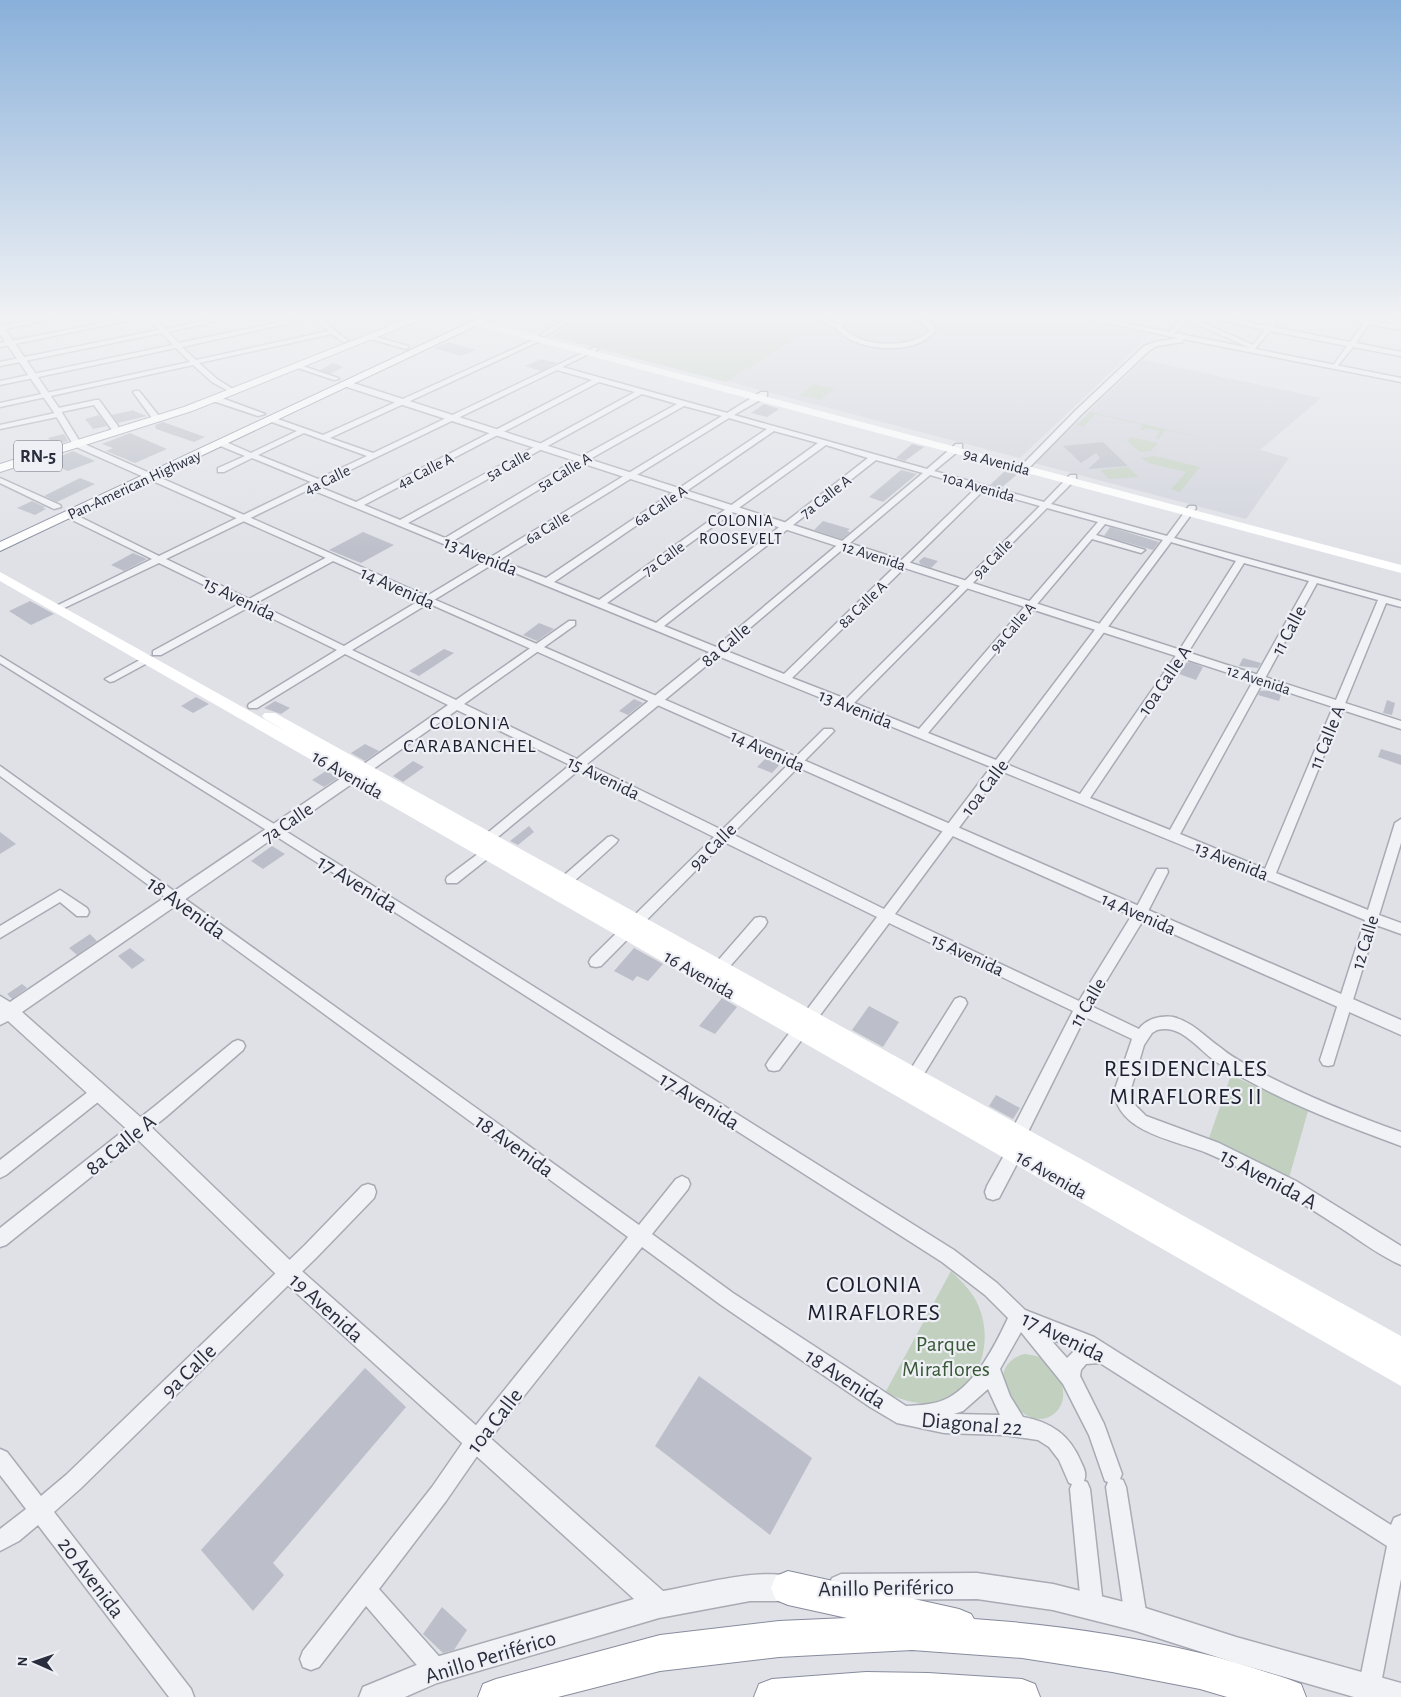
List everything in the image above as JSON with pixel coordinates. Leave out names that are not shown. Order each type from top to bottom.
[{"type":"main road","name":"RN-5","points":[[0,468],[115,428],[209,398]]},
{"type":"main road","name":"Pan-American Highway","points":[[0,547],[137,471],[305,398]]},
{"type":"main road","name":"9a Avenida","points":[[769,398],[1401,564]]},
{"type":"main road","name":"RN-5","points":[[0,462],[75,442],[216,399]]},
{"type":"main road","name":"Pan-American Highway","points":[[0,533],[63,511],[152,476],[221,443],[266,416]]},
{"type":"main road","name":"9a Avenida","points":[[1232,521],[1401,569]]},
{"type":"main road","name":"16 Avenida","points":[[0,566],[62,606]]},
{"type":"main road","name":"16 Avenida","points":[[0,576],[62,606],[152,656],[1016,1144],[1401,1350]]},
{"type":"main road","name":"16 Avenida","points":[[152,656],[253,706],[359,773]]},
{"type":"main road","name":"16 Avenida","points":[[488,846],[566,882],[631,927],[720,968],[805,1025],[914,1077],[1016,1144],[1401,1373]]},
{"type":"main road","points":[[788,1588],[1022,1640]]},
{"type":"main road","name":"Anillo Periférico","points":[[496,1697],[564,1677],[660,1653],[779,1639],[912,1633],[1022,1640],[1112,1654],[1200,1671],[1288,1697]]},
{"type":"main road","points":[[772,1697],[848,1690],[919,1689],[1022,1697]]},
{"type":"street","points":[[0,405],[31,398]]},
{"type":"street","points":[[48,398],[75,442],[137,471]]},
{"type":"street","points":[[142,398],[155,416]]},
{"type":"street","name":"12 Avenida","points":[[388,398],[1401,725]]},
{"type":"street","points":[[323,438],[412,398]]},
{"type":"street","name":"4a Calle","points":[[62,606],[495,398]]},
{"type":"street","name":"4a Calle A","points":[[357,505],[562,398]]},
{"type":"street","name":"5a Calle","points":[[402,523],[630,398]]},
{"type":"street","name":"10a Avenida","points":[[665,398],[1401,604]]},
{"type":"street","name":"6a Calle","points":[[253,706],[757,398]]},
{"type":"street","points":[[1026,466],[1094,398]]},
{"type":"street","points":[[216,399],[374,456]]},
{"type":"street","points":[[0,428],[96,402],[115,428]]},
{"type":"street","name":"5a Calle A","points":[[446,541],[580,461],[683,403]]},
{"type":"street","name":"6a Calle A","points":[[547,582],[774,428]]},
{"type":"street","points":[[221,470],[303,431]]},
{"type":"street","name":"7a Calle","points":[[600,604],[824,442]]},
{"type":"street","name":"13 Avenida","points":[[221,443],[253,455],[357,505],[1401,928]]},
{"type":"street","name":"8a Calle","points":[[452,880],[578,765],[717,651],[841,544],[957,448]]},
{"type":"street","name":"7a Calle A","points":[[657,627],[874,457]]},
{"type":"street","name":"14 Avenida","points":[[137,471],[152,476],[537,649],[1401,1028]]},
{"type":"street","name":"9a Calle","points":[[847,704],[1071,478]]},
{"type":"street","points":[[0,480],[63,511]]},
{"type":"street","name":"8a Calle A","points":[[785,679],[982,487]]},
{"type":"street","name":"10a Calle","points":[[774,1065],[1000,766],[1190,510]]},
{"type":"street","name":"15 Avenida","points":[[63,511],[887,916],[1140,1036]]},
{"type":"street","name":"9a Calle A","points":[[921,734],[1103,521]]},
{"type":"street","points":[[1091,536],[1141,550]]},
{"type":"street","points":[[110,679],[248,602],[332,558]]},
{"type":"street","name":"10a Calle A","points":[[1083,799],[1182,654],[1242,560]]},
{"type":"street","name":"11 Calle","points":[[1173,836],[1314,580]]},
{"type":"street","name":"11 Calle A","points":[[1270,875],[1383,599]]},
{"type":"street","name":"7a Calle","points":[[3,1011],[359,773],[572,624]]},
{"type":"street","name":"17 Avenida","points":[[0,659],[275,830],[948,1256],[991,1289],[1019,1316],[1066,1334],[1104,1355],[1399,1533]]},
{"type":"street","name":"9a Calle","points":[[596,962],[828,731]]},
{"type":"street","name":"18 Avenida","points":[[0,770],[735,1304],[877,1400],[904,1416],[940,1411],[956,1404],[970,1394],[981,1382],[1019,1316]]},
{"type":"street","name":"12 Calle","points":[[1328,1060],[1401,824]]},
{"type":"street","points":[[566,882],[612,840]]},
{"type":"street","name":"11 Calle","points":[[993,1192],[1082,1008],[1140,913],[1162,872]]},
{"type":"street","points":[[0,933],[60,894],[82,912]]},
{"type":"street","points":[[720,968],[760,922]]},
{"type":"street","points":[[914,1077],[960,1003]]},
{"type":"street","name":"19 Avenida","points":[[3,1011],[139,1128],[288,1272],[658,1605]]},
{"type":"street","points":[[1140,1036],[1151,1025],[1168,1021],[1180,1026],[1244,1072],[1342,1118],[1401,1139]]},
{"type":"street","name":"15 Avenida A","points":[[1140,1036],[1122,1092],[1123,1101],[1131,1114],[1146,1124],[1213,1148],[1290,1186],[1401,1256]]},
{"type":"street","name":"8a Calle A","points":[[0,1239],[238,1046]]},
{"type":"street","points":[[0,1170],[98,1093]]},
{"type":"street","name":"10a Calle","points":[[311,1659],[439,1494],[475,1442],[682,1184]]},
{"type":"street","name":"9a Calle","points":[[0,1541],[12,1534],[73,1482],[368,1192]]},
{"type":"street","points":[[1019,1316],[1070,1377],[1097,1431],[1114,1481],[1136,1618]]},
{"type":"street","points":[[1070,1377],[1071,1367],[1076,1359],[1084,1354],[1093,1352],[1104,1355]]},
{"type":"street","points":[[990,1367],[1002,1400],[1018,1427]]},
{"type":"street","name":"Diagonal 22","points":[[904,1416],[937,1423],[1035,1429],[1052,1438],[1066,1451],[1078,1482],[1092,1605]]},
{"type":"street","name":"20 Avenida","points":[[0,1459],[183,1697]]},
{"type":"street","points":[[1369,1688],[1399,1533]]},
{"type":"street","name":"Anillo Periférico","points":[[373,1697],[436,1670],[658,1605],[750,1588],[977,1586],[1034,1593],[1092,1605],[1401,1697]]},
{"type":"street","points":[[365,1589],[436,1670]]},
{"type":"shaded area","points":[[791,398],[1083,398],[1020,458]]},
{"type":"shaded area","points":[[1103,398],[1321,398],[1260,450],[1289,458],[1246,519],[1034,463]]},
{"type":"green space","points":[[1091,412],[1221,442],[1165,430],[1159,439],[1155,438],[1160,431],[1146,428],[1140,430],[1143,425],[1095,414],[1083,427],[1077,425]]},
{"type":"green space","points":[[1131,437],[1158,443],[1151,451],[1140,452],[1127,441]]},
{"type":"green space","points":[[1155,456],[1200,467],[1180,492],[1171,489],[1186,472],[1148,463],[1141,458]]},
{"type":"green space","points":[[1128,467],[1139,477],[1109,479],[1100,470]]},
{"type":"green space","points":[[1231,1075],[1308,1111],[1289,1178],[1209,1138]]},
{"type":"green space","name":"Parque Miraflores","points":[[951,1271],[974,1297],[979,1307],[985,1338],[983,1354],[978,1368],[960,1392],[946,1399],[930,1403],[918,1403],[885,1393]]},
{"type":"green space","points":[[1024,1354],[1034,1355],[1049,1363],[1062,1383],[1063,1398],[1061,1406],[1056,1412],[1044,1418],[1032,1417],[1020,1411],[1010,1400],[1004,1387],[1003,1374],[1010,1362]]},
{"type":"building","points":[[764,404],[779,409],[767,417],[751,413]]},
{"type":"building","points":[[134,410],[147,416],[118,423],[112,415]]},
{"type":"building","points":[[99,415],[107,426],[93,429],[85,419]]},
{"type":"building","points":[[163,422],[205,437],[194,442],[156,429],[155,425]]},
{"type":"building","points":[[130,433],[167,449],[135,463],[106,451],[113,448],[102,444]]},
{"type":"building","points":[[64,434],[68,441],[54,445],[48,438]]},
{"type":"building","points":[[1103,442],[1128,466],[1088,469],[1100,458],[1096,453],[1081,463],[1063,446]]},
{"type":"building","points":[[912,444],[924,447],[905,461],[896,458]]},
{"type":"building","points":[[73,451],[95,461],[68,471],[47,462]]},
{"type":"building","points":[[1007,469],[1019,473],[1001,488],[990,485]]},
{"type":"building","points":[[901,470],[917,474],[883,502],[869,497]]},
{"type":"building","points":[[80,478],[95,484],[57,502],[44,496]]},
{"type":"building","points":[[32,501],[46,509],[35,515],[17,508]]},
{"type":"building","points":[[823,521],[850,529],[847,531],[850,532],[842,539],[814,530]]},
{"type":"building","points":[[1110,527],[1159,542],[1153,550],[1104,536]]},
{"type":"building","points":[[363,532],[394,545],[361,563],[329,550]]},
{"type":"building","points":[[133,553],[147,559],[124,571],[111,565]]},
{"type":"building","points":[[924,557],[938,561],[931,568],[920,564],[919,561]]},
{"type":"building","points":[[30,601],[54,614],[31,625],[9,611]]},
{"type":"building","points":[[539,623],[554,629],[537,641],[523,635]]},
{"type":"building","points":[[444,649],[454,653],[419,676],[409,671]]},
{"type":"building","points":[[1243,658],[1261,663],[1258,668],[1239,666]]},
{"type":"building","points":[[1190,662],[1203,667],[1196,680],[1179,674],[1186,663]]},
{"type":"building","points":[[1276,690],[1282,692],[1279,701],[1258,695],[1260,691]]},
{"type":"building","points":[[196,697],[209,704],[193,713],[181,706]]},
{"type":"building","points":[[634,699],[643,703],[628,715],[619,711]]},
{"type":"building","points":[[1387,700],[1395,703],[1392,715],[1383,713]]},
{"type":"building","points":[[275,701],[290,708],[281,714],[264,708]]},
{"type":"building","points":[[365,744],[379,751],[365,761],[351,753]]},
{"type":"building","points":[[1381,749],[1401,755],[1401,765],[1378,757]]},
{"type":"building","points":[[767,757],[781,763],[772,773],[757,767]]},
{"type":"building","points":[[413,761],[424,767],[403,782],[393,776]]},
{"type":"building","points":[[326,771],[338,778],[324,787],[312,780]]},
{"type":"building","points":[[529,826],[534,832],[518,845],[510,841]]},
{"type":"building","points":[[0,832],[16,844],[0,854]]},
{"type":"building","points":[[272,846],[285,854],[263,869],[251,861]]},
{"type":"building","points":[[90,934],[97,941],[77,955],[69,948]]},
{"type":"building","points":[[130,948],[145,960],[132,969],[118,956]]},
{"type":"building","points":[[634,948],[663,964],[648,981],[637,976],[633,981],[614,971]]},
{"type":"building","points":[[22,984],[27,988],[12,999],[7,994]]},
{"type":"building","points":[[722,998],[737,1007],[715,1034],[699,1026]]},
{"type":"building","points":[[869,1006],[899,1022],[883,1047],[852,1030]]},
{"type":"building","points":[[996,1095],[1020,1108],[1013,1119],[989,1106]]},
{"type":"building","points":[[365,1368],[406,1407],[273,1563],[284,1575],[253,1611],[201,1550]]},
{"type":"building","points":[[699,1376],[812,1458],[770,1535],[655,1446]]},
{"type":"building","points":[[442,1607],[467,1630],[454,1650],[443,1653],[423,1634]]},
{"type":"district","name":"COLONIA ROOSEVELT","points":[[741,529]]},
{"type":"district","name":"COLONIA CARABANCHEL","points":[[470,734]]},
{"type":"district","name":"RESIDENCIALES MIRAFLORES II","points":[[1186,1082]]},
{"type":"district","name":"COLONIA MIRAFLORES","points":[[874,1298]]}]
